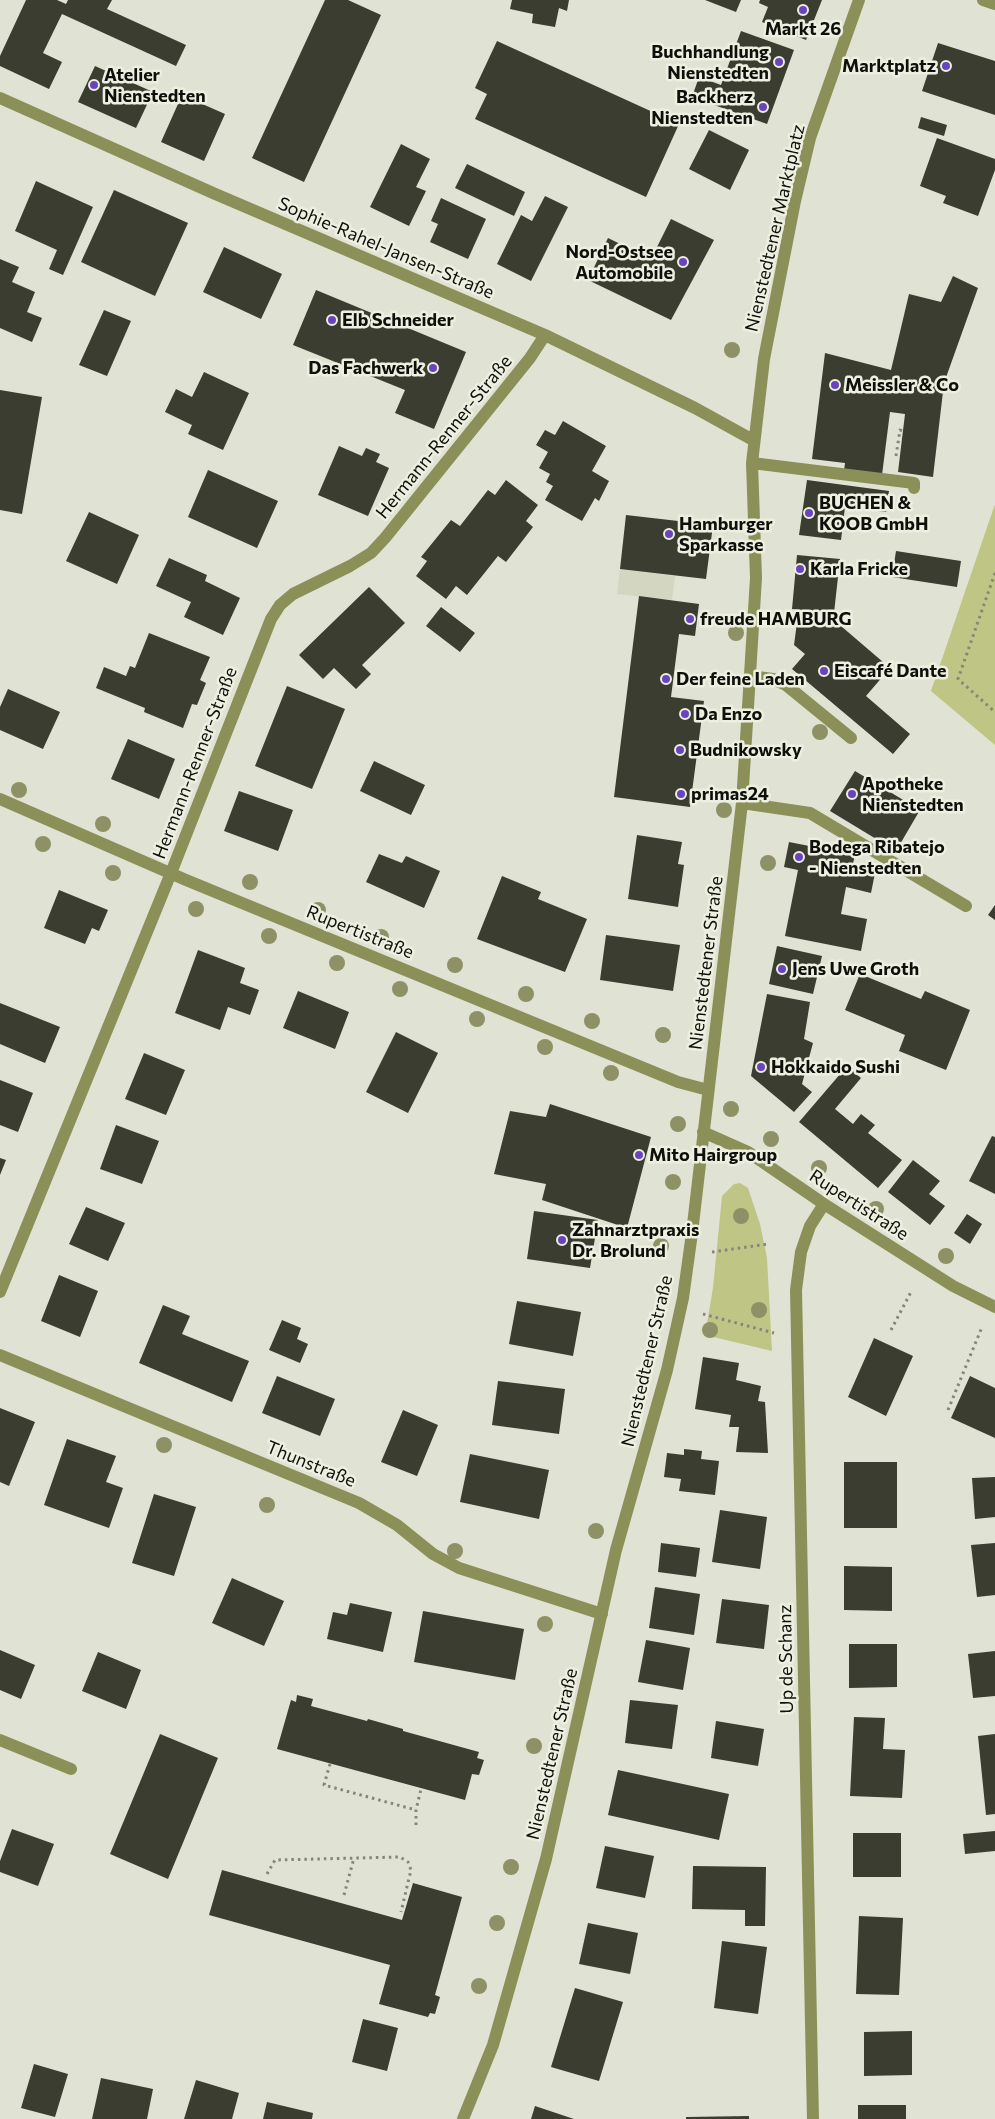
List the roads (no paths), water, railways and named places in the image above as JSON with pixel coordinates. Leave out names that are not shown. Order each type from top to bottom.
[{"type":"street","name":"Nienstedtener Marktplatz","points":[[753,440],[772,312],[810,138],[859,0]]},
{"type":"street","points":[[983,0],[995,4]]},
{"type":"street","name":"Sophie-Rahel-Jansen-Straße","points":[[0,98],[220,196],[545,335],[695,408],[753,440]]},
{"type":"street","name":"Hermann-Renner-Straße","points":[[0,1292],[171,873],[271,618],[280,605],[293,594],[350,566],[376,548],[530,358],[545,335]]},
{"type":"street","name":"Nienstedtener Straße","points":[[463,2119],[492,2045],[546,1859],[616,1550],[667,1370],[679,1319],[692,1233],[742,803],[756,578],[753,440]]},
{"type":"street","points":[[752,463],[914,483],[914,488]]},
{"type":"street","points":[[750,676],[773,679],[786,685],[851,738]]},
{"type":"street","name":"Rupertistraße","points":[[0,799],[171,873],[678,1082],[708,1090]]},
{"type":"street","points":[[742,803],[810,813],[966,906]]},
{"type":"street","name":"Rupertistraße","points":[[703,1132],[748,1152],[824,1204],[953,1286],[995,1307]]},
{"type":"street","name":"Up de Schanz","points":[[812,2119],[796,1290],[801,1252],[810,1226],[824,1204]]},
{"type":"street","name":"Thunstraße","points":[[0,1355],[359,1503],[397,1525],[433,1554],[459,1568],[602,1614]]},
{"type":"street","points":[[0,1740],[71,1769]]},
{"type":"place","name":"Markt 26","points":[[803,10]]},
{"type":"place","name":"Buchhandlung Nienstedten","points":[[779,62]]},
{"type":"place","name":"Marktplatz","points":[[946,66]]},
{"type":"place","name":"Atelier Nienstedten","points":[[94,85]]},
{"type":"place","name":"Backherz Nienstedten","points":[[763,107]]},
{"type":"place","name":"Nord-Ostsee Automobile","points":[[683,262]]},
{"type":"place","name":"Elb Schneider","points":[[332,320]]},
{"type":"place","name":"Das Fachwerk","points":[[433,368]]},
{"type":"place","name":"Meissler & Co","points":[[835,385]]},
{"type":"place","name":"BUCHEN & KOOB GmbH","points":[[809,513]]},
{"type":"place","name":"Hamburger Sparkasse","points":[[669,534]]},
{"type":"place","name":"Karla Fricke","points":[[800,569]]},
{"type":"place","name":"freude HAMBURG","points":[[690,619]]},
{"type":"place","name":"Eiscafé Dante","points":[[824,671]]},
{"type":"place","name":"Der feine Laden","points":[[666,679]]},
{"type":"place","name":"Da Enzo","points":[[685,714]]},
{"type":"place","name":"Budnikowsky","points":[[680,750]]},
{"type":"place","name":"primas24","points":[[681,794]]},
{"type":"place","name":"Apotheke Nienstedten","points":[[852,794]]},
{"type":"place","name":"Bodega Ribatejo - Nienstedten","points":[[799,857]]},
{"type":"place","name":"Jens Uwe Groth","points":[[782,969]]},
{"type":"place","name":"Hokkaido Sushi","points":[[761,1067]]},
{"type":"place","name":"Mito Hairgroup","points":[[639,1155]]},
{"type":"place","name":"Zahnarztpraxis Dr. Brolund","points":[[562,1240]]}]
